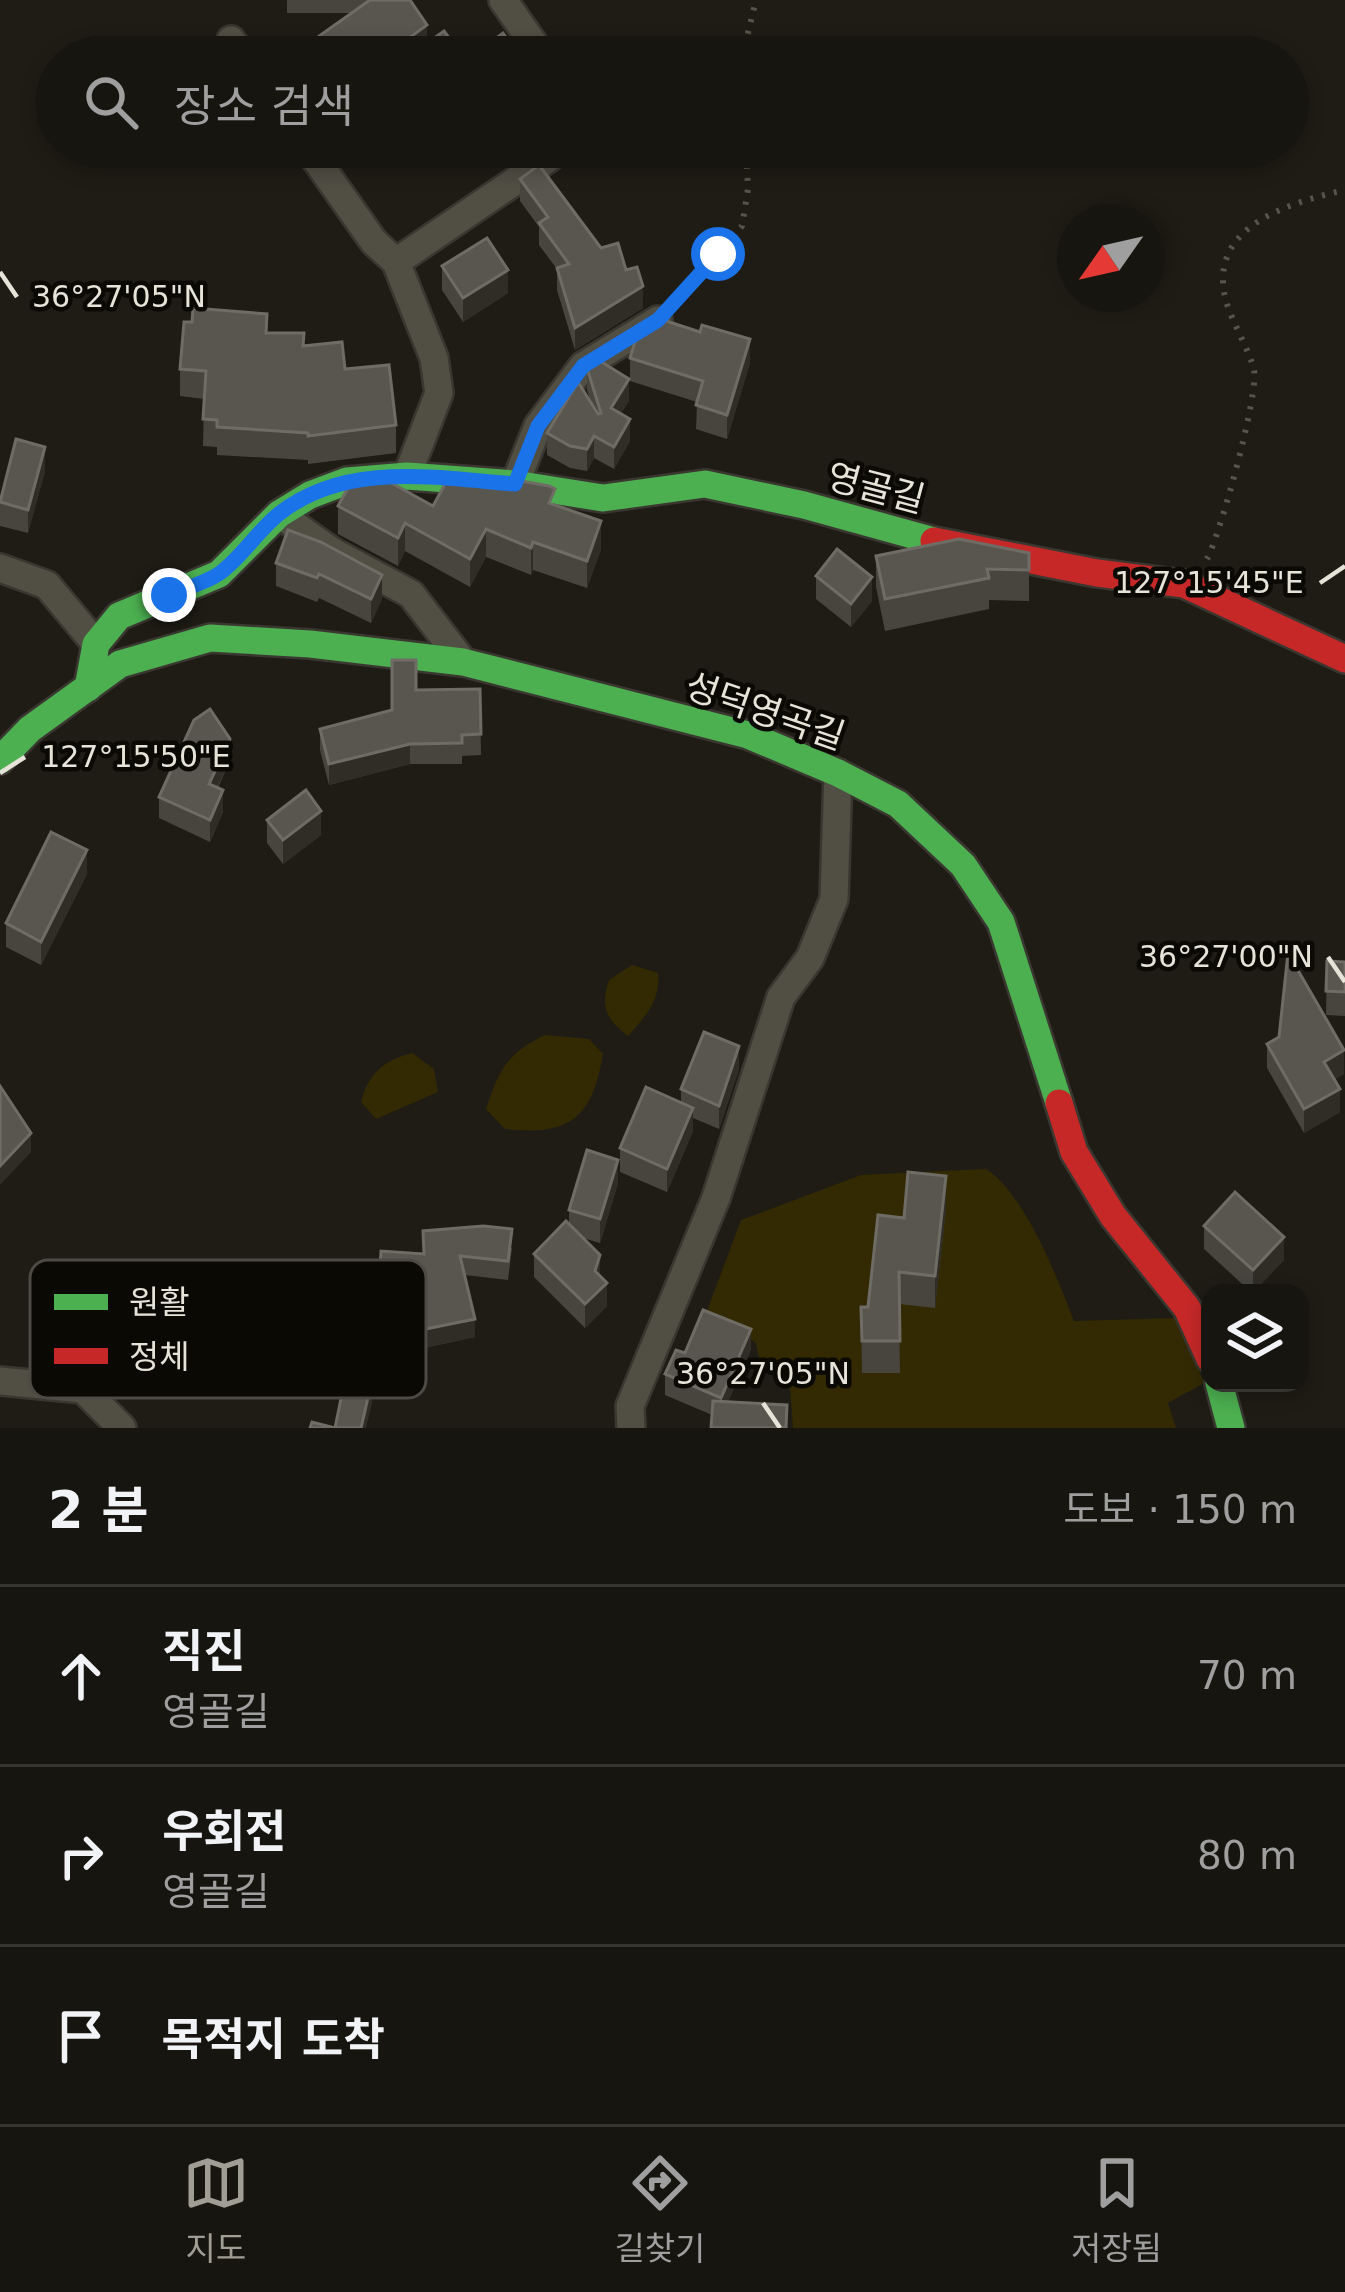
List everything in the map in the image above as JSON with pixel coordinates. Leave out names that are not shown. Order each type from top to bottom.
[{"type":"main road","name":"영골길","points":[[95,644],[119,616],[219,574],[279,514],[310,495],[347,481],[407,476],[603,497],[705,484],[934,541],[1097,573],[1184,584],[1345,659]]},
{"type":"main road","name":"성덕영곡길","points":[[0,760],[30,729],[120,664],[210,638],[463,662],[748,735],[838,772],[898,804],[963,866],[1001,922],[1074,1152],[1113,1216],[1187,1307],[1201,1339]]},
{"type":"main road","points":[[88,688],[95,644]]},
{"type":"main road","points":[[1222,1392],[1232,1428]]},
{"type":"street","points":[[503,0],[528,36]]},
{"type":"street","points":[[322,168],[374,242],[396,262],[434,358],[439,393],[407,476]]},
{"type":"street","points":[[396,262],[535,168]]},
{"type":"street","points":[[515,484],[538,426],[583,366],[658,320]]},
{"type":"street","points":[[279,514],[333,552],[411,594],[463,662]]},
{"type":"street","points":[[0,568],[47,585],[95,644]]},
{"type":"street","points":[[631,1428],[630,1406],[716,1198],[781,997],[810,958],[834,899],[838,772]]},
{"type":"street","points":[[0,1382],[30,1385]]},
{"type":"street","points":[[92,1398],[122,1428]]},
{"type":"path","points":[[747,36],[756,0]]},
{"type":"path","points":[[658,320],[742,226],[747,168]]},
{"type":"path","points":[[1184,584],[1210,556],[1225,512],[1255,371],[1224,294],[1224,263],[1249,225],[1290,203],[1345,190]]},
{"type":"shaded area","points":[[632,965],[658,973],[658,983],[650,1008],[628,1036],[610,1018],[605,998],[609,980]]},
{"type":"shaded area","points":[[545,1035],[589,1039],[603,1054],[592,1094],[585,1108],[562,1125],[505,1129],[486,1109],[495,1084],[513,1056]]},
{"type":"shaded area","points":[[412,1053],[434,1069],[438,1092],[376,1119],[361,1102],[368,1084],[385,1064]]},
{"type":"shaded area","points":[[986,1169],[1026,1216],[1074,1321],[1178,1318],[1201,1385],[1168,1403],[1176,1428],[793,1428],[790,1385],[759,1359],[756,1343],[707,1311],[741,1220],[861,1175]]},
{"type":"building","points":[[370,0],[410,0],[427,25],[412,36],[319,36]]},
{"type":"building","points":[[541,168],[601,248],[618,243],[626,270],[637,267],[643,286],[575,328],[557,268],[569,264],[539,223],[548,217],[520,179]]},
{"type":"building","points":[[487,238],[508,270],[463,298],[442,266]]},
{"type":"building","points":[[193,308],[267,314],[266,333],[304,333],[303,346],[342,342],[345,369],[389,365],[396,425],[308,436],[217,427],[217,420],[203,419],[206,371],[180,369],[184,322],[192,322]]},
{"type":"building","points":[[657,318],[700,332],[702,325],[750,339],[727,415],[696,405],[703,381],[630,358],[639,329]]},
{"type":"building","points":[[595,358],[629,379],[611,408],[630,419],[614,447],[594,436],[587,449],[570,446],[547,433],[578,382],[601,413],[587,368]]},
{"type":"building","points":[[16,439],[45,447],[28,510],[0,502]]},
{"type":"building","points":[[377,475],[433,506],[450,475],[490,478],[510,490],[515,480],[549,486],[555,489],[549,503],[601,521],[587,561],[533,542],[531,548],[486,529],[470,559],[405,523],[398,538],[338,506],[354,477]]},
{"type":"building","points":[[288,530],[382,575],[371,599],[319,574],[317,578],[276,563]]},
{"type":"building","points":[[959,539],[1029,553],[1029,570],[987,569],[989,578],[885,599],[876,556]]},
{"type":"building","points":[[837,549],[872,577],[851,604],[816,576]]},
{"type":"building","points":[[392,660],[416,660],[416,690],[480,689],[481,734],[462,735],[462,743],[410,744],[329,764],[320,729],[392,710]]},
{"type":"building","points":[[210,709],[230,739],[209,784],[223,790],[210,820],[159,797],[194,720]]},
{"type":"building","points":[[306,790],[321,811],[283,840],[267,820]]},
{"type":"building","points":[[51,832],[87,850],[41,942],[6,923]]},
{"type":"building","points":[[1288,953],[1344,1050],[1324,1062],[1340,1089],[1304,1109],[1267,1044],[1279,1037]]},
{"type":"building","points":[[1327,961],[1345,962],[1345,992],[1326,991]]},
{"type":"building","points":[[704,1032],[739,1046],[719,1106],[681,1089]]},
{"type":"building","points":[[0,1086],[31,1133],[0,1166]]},
{"type":"building","points":[[646,1087],[693,1108],[667,1169],[620,1148]]},
{"type":"building","points":[[587,1150],[618,1160],[600,1219],[569,1210]]},
{"type":"building","points":[[908,1172],[946,1176],[935,1276],[899,1272],[900,1341],[862,1341],[861,1307],[868,1307],[878,1215],[904,1218]]},
{"type":"building","points":[[1235,1192],[1284,1237],[1253,1270],[1204,1226]]},
{"type":"building","points":[[566,1221],[600,1255],[595,1271],[607,1283],[585,1304],[534,1254]]},
{"type":"building","points":[[483,1226],[512,1229],[508,1261],[460,1256],[475,1319],[426,1329],[426,1260],[381,1260],[381,1251],[424,1254],[423,1231]]},
{"type":"building","points":[[703,1310],[751,1329],[721,1398],[665,1374],[676,1350],[685,1353]]},
{"type":"building","points":[[341,1398],[368,1398],[361,1428],[335,1428]]},
{"type":"building","points":[[713,1401],[787,1405],[786,1428],[711,1428]]},
{"type":"traffic: fast","points":[[88,688],[96,644],[119,616],[219,574],[279,514],[347,481],[407,476],[515,484],[603,498],[705,484],[934,541]]},
{"type":"traffic: fast","points":[[0,760],[30,729],[120,664],[210,638],[463,662],[748,735],[898,804],[963,865],[1001,922],[1059,1103]]},
{"type":"traffic: fast","points":[[1221,1392],[1231,1428]]},
{"type":"traffic: jam","points":[[934,541],[1097,573],[1184,584],[1345,659]]},
{"type":"traffic: jam","points":[[1059,1103],[1074,1152],[1113,1216],[1187,1308],[1201,1339]]},
{"type":"route","points":[[169,595],[219,574],[279,514],[347,481],[407,476],[515,484],[538,426],[583,366],[658,320],[718,254]]}]
